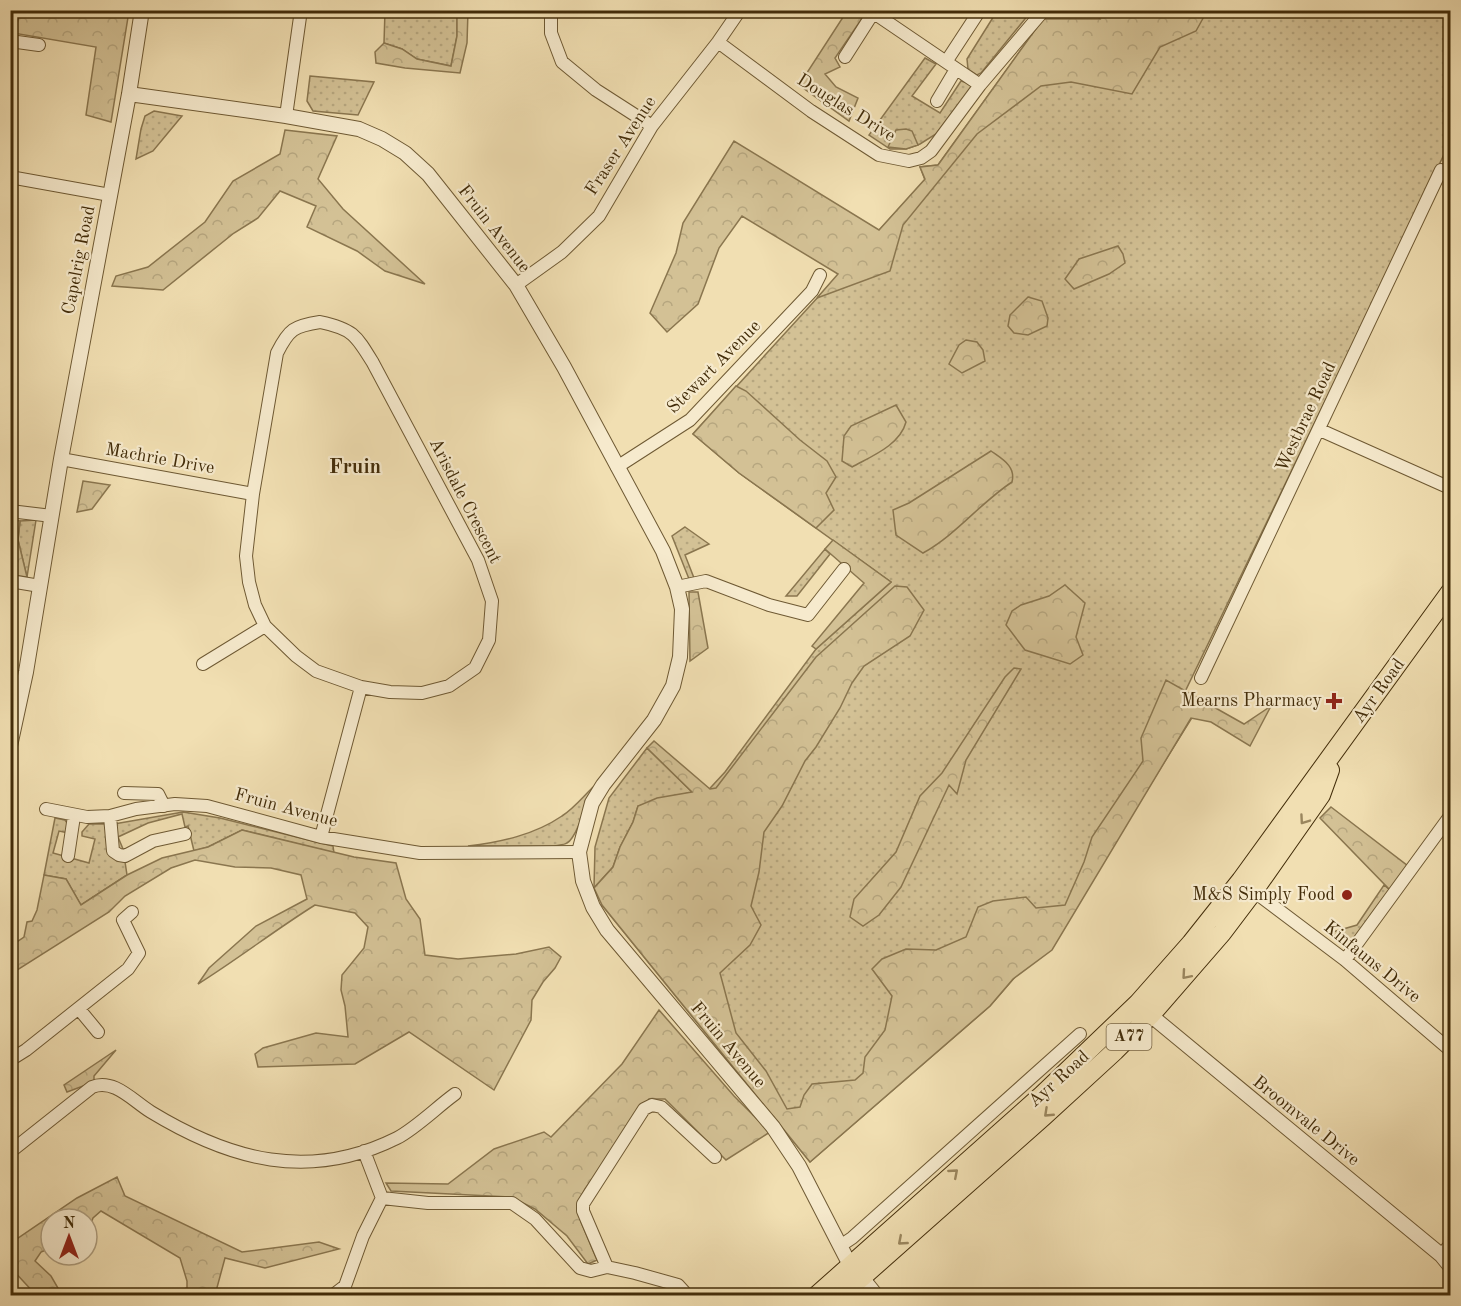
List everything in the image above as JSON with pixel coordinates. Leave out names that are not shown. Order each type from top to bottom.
[{"type":"main road","name":"Ayr Road","points":[[816,1296],[856,1271],[1042,1095],[1144,1010],[1191,944],[1247,886],[1337,748],[1450,591]]},
{"type":"main road","name":"Ayr Road","points":[[1420,633],[1450,607]]},
{"type":"main road","name":"Ayr Road","points":[[841,1296],[856,1271]]},
{"type":"street","name":"Capelrig Road","points":[[10,746],[16,697],[40,586],[60,459],[129,94],[142,10]]},
{"type":"street","points":[[286,116],[301,10]]},
{"type":"street","points":[[551,10],[551,33],[562,62],[597,90],[652,126]]},
{"type":"street","name":"Fraser Avenue","points":[[516,285],[562,252],[598,216],[652,126],[718,42],[740,10]]},
{"type":"street","points":[[937,102],[951,66],[980,10]]},
{"type":"street","name":"Douglas Drive","points":[[718,42],[821,117],[879,155],[909,161],[921,158],[931,151],[980,85],[1043,11]]},
{"type":"street","points":[[845,57],[874,12],[980,85]]},
{"type":"street","points":[[10,41],[39,45]]},
{"type":"street","name":"Fruin Avenue","points":[[129,94],[286,116],[359,129],[382,139],[405,153],[428,174],[516,285],[564,367],[663,551],[677,587],[682,609],[680,657],[673,686],[654,720],[603,785],[592,803],[579,852],[583,881],[593,907],[607,930],[773,1127],[799,1166],[840,1246],[856,1271]]},
{"type":"street","name":"Westbrae Road","points":[[1201,678],[1441,170]]},
{"type":"street","points":[[10,177],[110,195]]},
{"type":"street","name":"Stewart Avenue","points":[[617,467],[690,420],[812,291],[820,275]]},
{"type":"street","name":"Arisdale Crescent","points":[[320,322],[342,327],[357,338],[373,363],[478,560],[492,601],[489,640],[475,668],[449,686],[422,693],[390,692],[361,687],[316,671],[296,656],[265,626],[249,582],[246,556],[253,494],[273,373],[277,353],[285,337],[300,325],[320,322]]},
{"type":"street","points":[[1320,430],[1450,488]]},
{"type":"street","name":"Machrie Drive","points":[[60,459],[253,494]]},
{"type":"street","points":[[10,511],[51,516]]},
{"type":"street","points":[[677,587],[706,581],[769,605],[808,615],[844,569]]},
{"type":"street","points":[[10,581],[40,586]]},
{"type":"street","points":[[203,664],[265,626]]},
{"type":"street","points":[[321,837],[361,687]]},
{"type":"street","name":"Fruin Avenue","points":[[124,793],[159,794],[164,806]]},
{"type":"street","name":"Fruin Avenue","points":[[46,809],[74,816],[110,816],[164,806],[207,806],[321,837],[420,853],[579,852]]},
{"type":"street","points":[[68,856],[74,816]]},
{"type":"street","points":[[110,816],[113,851],[119,855],[125,856],[153,841],[185,834]]},
{"type":"street","points":[[1345,960],[1450,816]]},
{"type":"street","name":"Kinfauns Drive","points":[[1247,886],[1345,960],[1450,1050]]},
{"type":"street","points":[[10,1060],[79,1010],[128,969],[139,953],[123,920],[132,912]]},
{"type":"street","points":[[79,1010],[98,1032]]},
{"type":"street","name":"Broomvale Drive","points":[[1144,1010],[1447,1255]]},
{"type":"street","name":"Ayr Road","points":[[840,1246],[852,1238],[1080,1034]]},
{"type":"street","points":[[10,1152],[92,1087],[100,1084],[111,1085],[152,1112],[216,1146],[250,1157],[287,1161],[317,1160],[364,1151],[398,1137],[455,1094]]},
{"type":"street","points":[[607,1267],[583,1211],[583,1204],[644,1109],[652,1105],[661,1107],[715,1157]]},
{"type":"street","points":[[332,1296],[345,1286],[363,1236],[382,1198],[364,1151]]},
{"type":"street","points":[[382,1198],[428,1203],[512,1203],[535,1219],[580,1268],[591,1271],[607,1267],[678,1285],[688,1296]]},
{"type":"street","points":[[856,1271],[878,1296]]},
{"type":"street","points":[[10,1292],[14,1296]]},
{"type":"green space","points":[[21,11],[129,11],[111,122],[86,115],[96,47],[13,33]]},
{"type":"green space","points":[[385,11],[457,11],[457,36],[451,66],[417,59],[402,49],[384,43]]},
{"type":"green space","points":[[457,11],[468,11],[467,43],[460,73],[376,63],[375,52],[384,43],[402,49],[417,59],[451,66],[457,36]]},
{"type":"green space","points":[[847,11],[861,11],[865,14],[835,58],[840,67],[825,74],[836,87],[858,98],[849,121],[799,85]]},
{"type":"green space","points":[[997,11],[1026,11],[1029,14],[977,75],[968,69],[967,59]]},
{"type":"green space","points":[[1049,11],[1450,11],[1450,142],[1182,698],[1198,708],[1071,912],[990,1006],[810,1162],[602,905],[725,772],[816,649],[891,582],[739,473],[693,434],[925,180],[920,167],[938,165]]},
{"type":"green space","points":[[1095,11],[1207,11],[1196,31],[1160,47],[1132,94],[1071,82],[1041,86],[977,134],[903,225],[890,271],[817,298],[838,274],[742,216],[719,248],[698,304],[667,332],[650,313],[676,253],[683,223],[734,141],[879,230],[925,179],[920,167],[938,165],[1043,19],[1100,19]]},
{"type":"green space","points":[[925,58],[936,64],[912,96],[940,113],[961,81],[971,84],[971,88],[936,134],[906,149],[890,149],[869,135]]},
{"type":"green space","points":[[310,76],[374,82],[358,115],[313,111],[307,101]]},
{"type":"green space","points":[[154,111],[182,116],[153,151],[136,159],[145,116]]},
{"type":"green space","points":[[285,130],[337,136],[318,179],[343,209],[425,284],[385,271],[357,251],[307,227],[316,206],[280,191],[258,218],[234,233],[163,290],[112,286],[116,276],[148,267],[205,222],[233,181],[280,154]]},
{"type":"green space","points":[[896,130],[912,131],[918,145],[906,149],[888,147]]},
{"type":"green space","points":[[1118,246],[1125,263],[1109,274],[1074,289],[1065,279],[1079,259]]},
{"type":"green space","points":[[1028,297],[1042,301],[1048,318],[1047,326],[1028,335],[1014,333],[1008,326],[1010,315]]},
{"type":"green space","points":[[966,340],[977,342],[983,350],[985,361],[962,373],[949,364],[959,345]]},
{"type":"green space","points":[[736,386],[746,391],[827,461],[836,477],[826,493],[834,510],[816,528],[739,473],[693,434]]},
{"type":"green space","points":[[896,405],[906,422],[898,437],[884,449],[852,467],[842,461],[844,436],[851,426]]},
{"type":"green space","points":[[991,451],[1010,467],[1012,482],[935,546],[923,553],[896,535],[893,510],[909,503]]},
{"type":"green space","points":[[83,481],[110,485],[92,509],[77,512]]},
{"type":"green space","points":[[10,519],[20,521],[18,540],[27,577],[11,575]]},
{"type":"green space","points":[[36,520],[27,577],[18,540],[20,521]]},
{"type":"green space","points":[[685,527],[709,544],[685,555],[694,578],[689,579],[672,536]]},
{"type":"green space","points":[[833,540],[891,582],[816,649],[812,646],[864,583],[825,549]]},
{"type":"green space","points":[[825,549],[830,554],[797,596],[786,596]]},
{"type":"green space","points":[[1065,585],[1085,603],[1076,637],[1083,655],[1070,664],[1025,650],[1006,625],[1012,611],[1021,605],[1049,596]]},
{"type":"green space","points":[[895,586],[907,587],[924,610],[910,636],[864,666],[816,747],[805,761],[782,806],[764,832],[759,872],[751,906],[761,925],[750,945],[720,973],[736,1033],[766,1071],[787,1109],[800,1107],[804,1095],[812,1084],[855,1080],[863,1073],[865,1057],[885,1030],[892,996],[872,969],[882,959],[906,949],[936,950],[966,937],[978,907],[993,901],[1026,897],[1036,908],[1065,905],[1092,837],[1143,761],[1141,738],[1166,680],[1244,724],[1271,706],[1250,746],[1211,722],[1191,718],[1052,950],[1013,979],[990,1006],[810,1162],[602,905],[594,888],[613,867],[638,806],[657,798],[692,792],[647,748],[654,741],[710,789],[716,788],[816,657]]},
{"type":"green space","points":[[689,592],[698,592],[708,648],[690,661]]},
{"type":"green space","points":[[1014,668],[1021,669],[966,760],[957,794],[949,785],[901,887],[879,915],[863,926],[850,917],[854,899],[896,852],[920,796],[942,773],[1005,677]]},
{"type":"green space","points":[[647,748],[692,792],[638,806],[613,867],[594,888],[595,847],[609,798]]},
{"type":"green space","points":[[593,787],[575,834],[566,844],[468,846],[505,840],[551,823],[566,813]]},
{"type":"green space","points":[[1331,807],[1408,866],[1390,890],[1320,818]]},
{"type":"green space","points":[[183,812],[220,818],[333,846],[334,853],[242,830],[208,847],[194,851],[188,826],[185,827],[182,814],[148,823],[118,837],[123,849],[127,875],[81,905],[66,879],[44,875],[55,818],[65,820],[70,827],[69,833],[59,831],[53,853],[89,863],[95,839],[82,836],[82,832],[89,824],[114,824]]},
{"type":"green space","points":[[242,830],[354,857],[396,863],[406,899],[420,919],[425,955],[458,959],[516,954],[549,947],[561,957],[532,1000],[531,1020],[494,1090],[409,1032],[355,1064],[258,1067],[255,1054],[263,1048],[316,1033],[348,1037],[341,990],[342,975],[364,948],[368,927],[355,913],[315,905],[198,984],[209,968],[256,926],[307,899],[301,875],[271,868],[235,867],[195,860],[171,868],[125,896],[109,912],[11,974],[11,946],[24,937],[27,922],[32,921],[37,910],[44,875],[66,879],[81,905],[127,875],[162,858],[208,847]]},
{"type":"green space","points":[[1384,885],[1390,890],[1356,941],[1341,942],[1329,933],[1357,925]]},
{"type":"green space","points":[[659,1010],[734,1096],[770,1132],[726,1160],[665,1099],[649,1099],[578,1202],[581,1222],[597,1260],[588,1264],[567,1236],[535,1209],[511,1197],[391,1191],[386,1183],[448,1184],[494,1149],[544,1132],[551,1137],[622,1064]]},
{"type":"green space","points":[[116,1050],[94,1076],[94,1082],[67,1092],[64,1085]]},
{"type":"green space","points":[[117,1177],[125,1196],[242,1252],[319,1242],[339,1249],[265,1268],[225,1258],[215,1295],[167,1295],[187,1288],[180,1258],[101,1211],[99,1213],[99,1207],[64,1207]]},
{"type":"green space","points":[[39,1224],[39,1255],[35,1261],[51,1276],[62,1295],[36,1295],[11,1268],[11,1243]]},
{"type":"place","name":"Mearns Pharmacy","points":[[1334,701]]},
{"type":"place","name":"M&S Simply Food","points":[[1347,895]]},
{"type":"district","name":"Fruin","points":[[355,467]]}]
